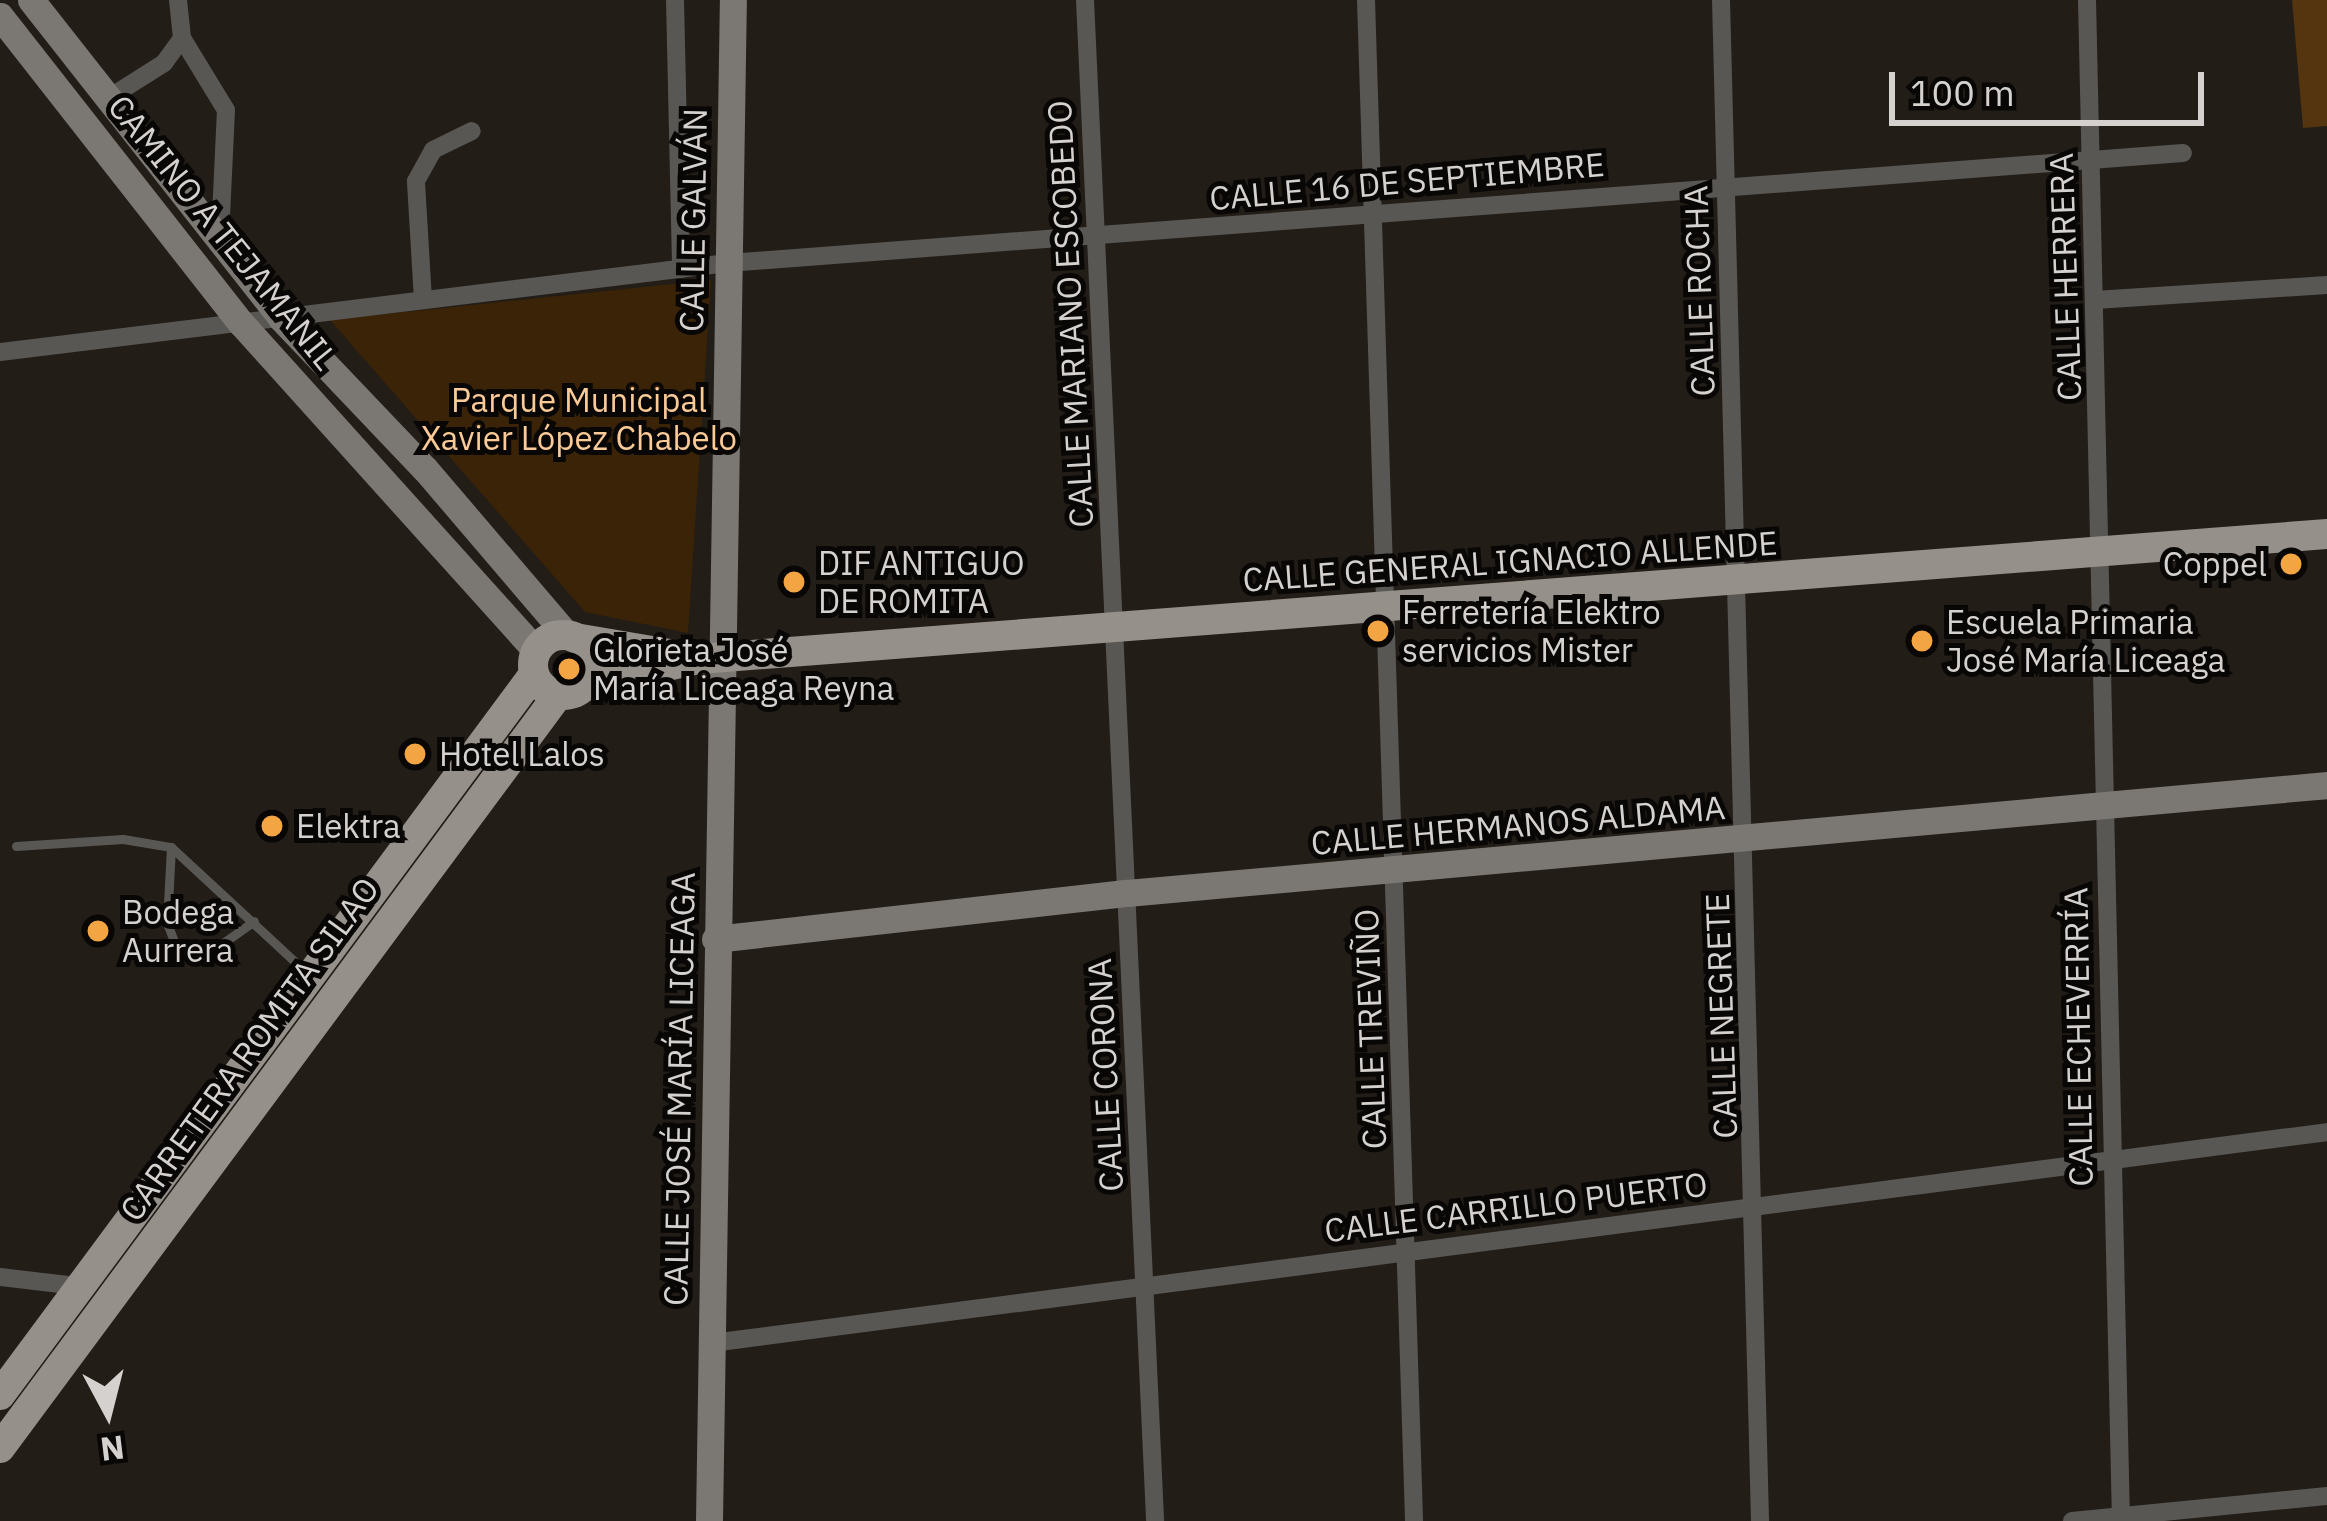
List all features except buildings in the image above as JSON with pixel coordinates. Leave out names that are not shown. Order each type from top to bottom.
[{"type":"main road","name":"CALLE GENERAL IGNACIO ALLENDE","points":[[572,689],[711,658],[2327,534]]},
{"type":"main road","name":"CALLE GENERAL IGNACIO ALLENDE","points":[[571,637],[711,658]]},
{"type":"main road","points":[[571,637],[590,653],[572,689],[535,662],[571,637]]},
{"type":"main road","name":"CARRETERA ROMITA SILAO","points":[[0,1448],[109,1303],[535,662]]},
{"type":"main road","name":"CARRETERA ROMITA SILAO","points":[[0,1395],[319,985],[572,689]]},
{"type":"street","name":"CAMINO A TEJAMANIL","points":[[31,0],[112,96],[280,318],[425,469],[571,637]]},
{"type":"street","points":[[178,0],[182,38],[226,110],[220,237]]},
{"type":"street","points":[[675,0],[681,269]]},
{"type":"street","name":"CALLE GALVÁN","points":[[711,658],[734,0]]},
{"type":"street","name":"CALLE MARIANO ESCOBEDO","points":[[1085,0],[1114,626]]},
{"type":"street","name":"CALLE TREVIÑO","points":[[1366,0],[1414,1521]]},
{"type":"street","name":"CALLE ROCHA","points":[[1721,0],[1737,580]]},
{"type":"street","name":"CALLE HERRERA","points":[[2087,0],[2104,552]]},
{"type":"street","name":"CAMINO A TEJAMANIL","points":[[0,16],[241,323],[535,662]]},
{"type":"street","points":[[112,96],[164,63],[182,38]]},
{"type":"street","points":[[423,300],[416,181],[434,150],[472,131]]},
{"type":"street","name":"CALLE 16 DE SEPTIEMBRE","points":[[0,352],[728,263],[2183,153]]},
{"type":"street","points":[[2095,300],[2327,285]]},
{"type":"street","name":"CALLE ECHEVERRÍA","points":[[2104,552],[2102,807],[2121,1519]]},
{"type":"street","name":"CALLE NEGRETE","points":[[1737,580],[1756,1208],[1760,1521]]},
{"type":"street","name":"CALLE CORONA","points":[[1114,626],[1155,1521]]},
{"type":"street","name":"CALLE JOSÉ MARÍA LICEAGA","points":[[709,1521],[715,939],[711,658]]},
{"type":"street","name":"CALLE HERMANOS ALDAMA","points":[[715,939],[1127,893],[1745,842],[2327,784]]},
{"type":"street","name":"CALLE CARRILLO PUERTO","points":[[712,1343],[1144,1282],[2327,1132]]},
{"type":"street","points":[[0,1277],[82,1285],[109,1303]]},
{"type":"street","points":[[2072,1521],[2327,1496]]},
{"type":"lane","points":[[16,846],[123,839],[171,847],[319,985]]},
{"type":"lane","points":[[171,847],[167,923],[178,951],[209,953],[254,921]]},
{"type":"green space","name":"Parque Municipal Xavier López Chabelo","points":[[711,280],[688,633],[585,612],[330,320]]},
{"type":"place","name":"Coppel","points":[[2291,564]]},
{"type":"place","name":"DIF ANTIGUO DE ROMITA","points":[[794,582]]},
{"type":"place","name":"Ferretería Elektro servicios Mister","points":[[1378,631]]},
{"type":"place","name":"Escuela Primaria José María Liceaga","points":[[1922,641]]},
{"type":"place","name":"Glorieta José María Liceaga Reyna","points":[[569,669]]},
{"type":"place","name":"Hotel Lalos","points":[[415,754]]},
{"type":"place","name":"Elektra","points":[[272,826]]},
{"type":"place","name":"Bodega Aurrera","points":[[98,931]]}]
